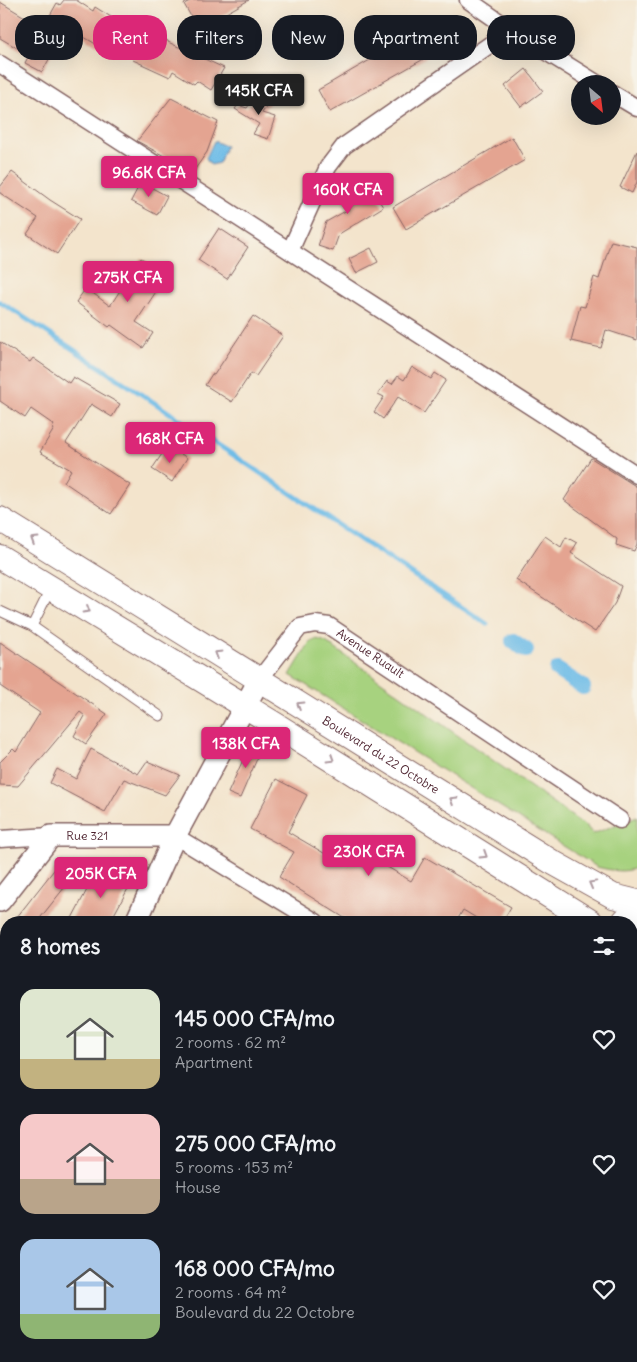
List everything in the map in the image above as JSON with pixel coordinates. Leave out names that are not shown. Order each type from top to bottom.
[{"type":"main road","name":"Boulevard du 22 Octobre","points":[[0,519],[552,862],[613,896],[637,902]]},
{"type":"main road","points":[[0,557],[245,706],[581,916]]},
{"type":"street","points":[[468,0],[490,15]]},
{"type":"street","points":[[290,251],[328,167],[344,146],[487,47]]},
{"type":"street","points":[[559,60],[584,75]]},
{"type":"street","points":[[0,64],[637,475]]},
{"type":"street","points":[[621,98],[637,108]]},
{"type":"street","name":"Avenue Ruault","points":[[139,916],[175,836],[259,680],[300,627],[315,624],[329,626],[620,820]]},
{"type":"street","points":[[0,901],[50,836]]},
{"type":"street","name":"Rue 321","points":[[0,839],[50,836],[175,836]]},
{"type":"street","points":[[175,836],[306,916]]},
{"type":"lane","points":[[32,626],[51,588]]},
{"type":"lane","points":[[0,611],[32,626],[160,716]]},
{"type":"green space","points":[[317,639],[326,642],[587,827],[593,834],[637,816],[637,867],[622,871],[597,867],[290,675],[310,642]]},
{"type":"water","points":[[214,141],[226,146],[219,163],[211,165],[206,158]]},
{"type":"building","points":[[64,0],[76,0],[93,11],[95,7],[108,15],[93,15],[93,42],[83,36],[83,15],[50,15],[57,3],[60,5]]},
{"type":"building","points":[[192,0],[249,0],[223,15],[190,15],[184,4]]},
{"type":"building","points":[[0,2],[22,15],[15,15],[15,47],[0,38]]},
{"type":"building","points":[[167,41],[177,46],[177,60],[207,60],[224,68],[211,90],[197,81],[194,84],[173,71],[170,77],[133,60],[167,60]]},
{"type":"building","points":[[26,60],[49,60],[42,72],[25,63]]},
{"type":"building","points":[[370,60],[422,60],[330,112],[318,90]]},
{"type":"building","points":[[526,69],[543,91],[521,107],[505,86]]},
{"type":"building","points":[[258,93],[270,102],[262,113],[275,117],[268,139],[253,134],[259,124],[235,109],[238,105],[247,108]]},
{"type":"building","points":[[171,98],[218,122],[207,152],[193,172],[137,141]]},
{"type":"building","points":[[512,137],[525,160],[406,229],[393,207]]},
{"type":"building","points":[[637,151],[637,182],[632,193],[620,187]]},
{"type":"building","points":[[12,172],[80,219],[57,254],[27,234],[38,218],[0,193],[0,187]]},
{"type":"building","points":[[141,182],[167,196],[157,215],[131,201]]},
{"type":"building","points":[[352,182],[363,200],[375,194],[383,207],[339,234],[333,251],[318,246],[326,222],[349,209],[337,191]]},
{"type":"building","points":[[219,228],[248,247],[227,279],[198,260]]},
{"type":"building","points":[[611,241],[637,247],[637,340],[606,330],[601,348],[571,341],[580,306],[585,307],[594,277],[599,279]]},
{"type":"building","points":[[371,248],[378,262],[356,273],[349,259]]},
{"type":"building","points":[[141,258],[167,275],[136,322],[153,333],[143,348],[111,325],[109,327],[76,302],[86,288],[110,306]]},
{"type":"building","points":[[253,316],[283,336],[256,376],[251,373],[232,402],[205,385],[212,374],[214,375]]},
{"type":"building","points":[[0,342],[30,362],[33,358],[69,383],[73,377],[120,404],[112,417],[91,404],[66,443],[130,485],[111,514],[64,482],[71,470],[40,452],[54,429],[52,428],[54,425],[31,409],[25,418],[0,401]]},
{"type":"building","points":[[412,367],[431,379],[435,373],[446,380],[424,413],[398,397],[383,419],[374,412],[384,397],[378,394],[387,381],[392,384],[398,376],[404,380]]},
{"type":"building","points":[[168,445],[187,458],[172,482],[152,469]]},
{"type":"building","points":[[591,458],[637,487],[637,544],[634,551],[616,545],[617,539],[564,500]]},
{"type":"building","points":[[545,536],[561,547],[566,537],[577,543],[571,553],[621,586],[615,603],[595,632],[516,580]]},
{"type":"building","points":[[0,642],[107,714],[86,744],[74,736],[85,716],[80,712],[18,786],[0,785],[0,762],[13,749],[16,752],[40,713],[0,686]]},
{"type":"building","points":[[252,740],[263,745],[240,798],[228,793]]},
{"type":"building","points":[[91,749],[138,774],[147,761],[180,775],[165,795],[124,779],[105,812],[50,783],[57,769],[76,779]]},
{"type":"building","points":[[276,779],[307,795],[288,832],[346,866],[357,849],[411,881],[425,857],[511,907],[506,916],[473,916],[463,910],[460,916],[341,916],[279,877],[294,852],[250,829]]},
{"type":"building","points":[[61,861],[76,873],[42,916],[18,916]]},
{"type":"building","points":[[98,869],[130,885],[113,916],[73,916]]},
{"type":"waterway","points":[[0,302],[487,624]]},
{"type":"waterway","points":[[513,641],[526,650]]},
{"type":"waterway","points":[[557,670],[583,687]]}]
